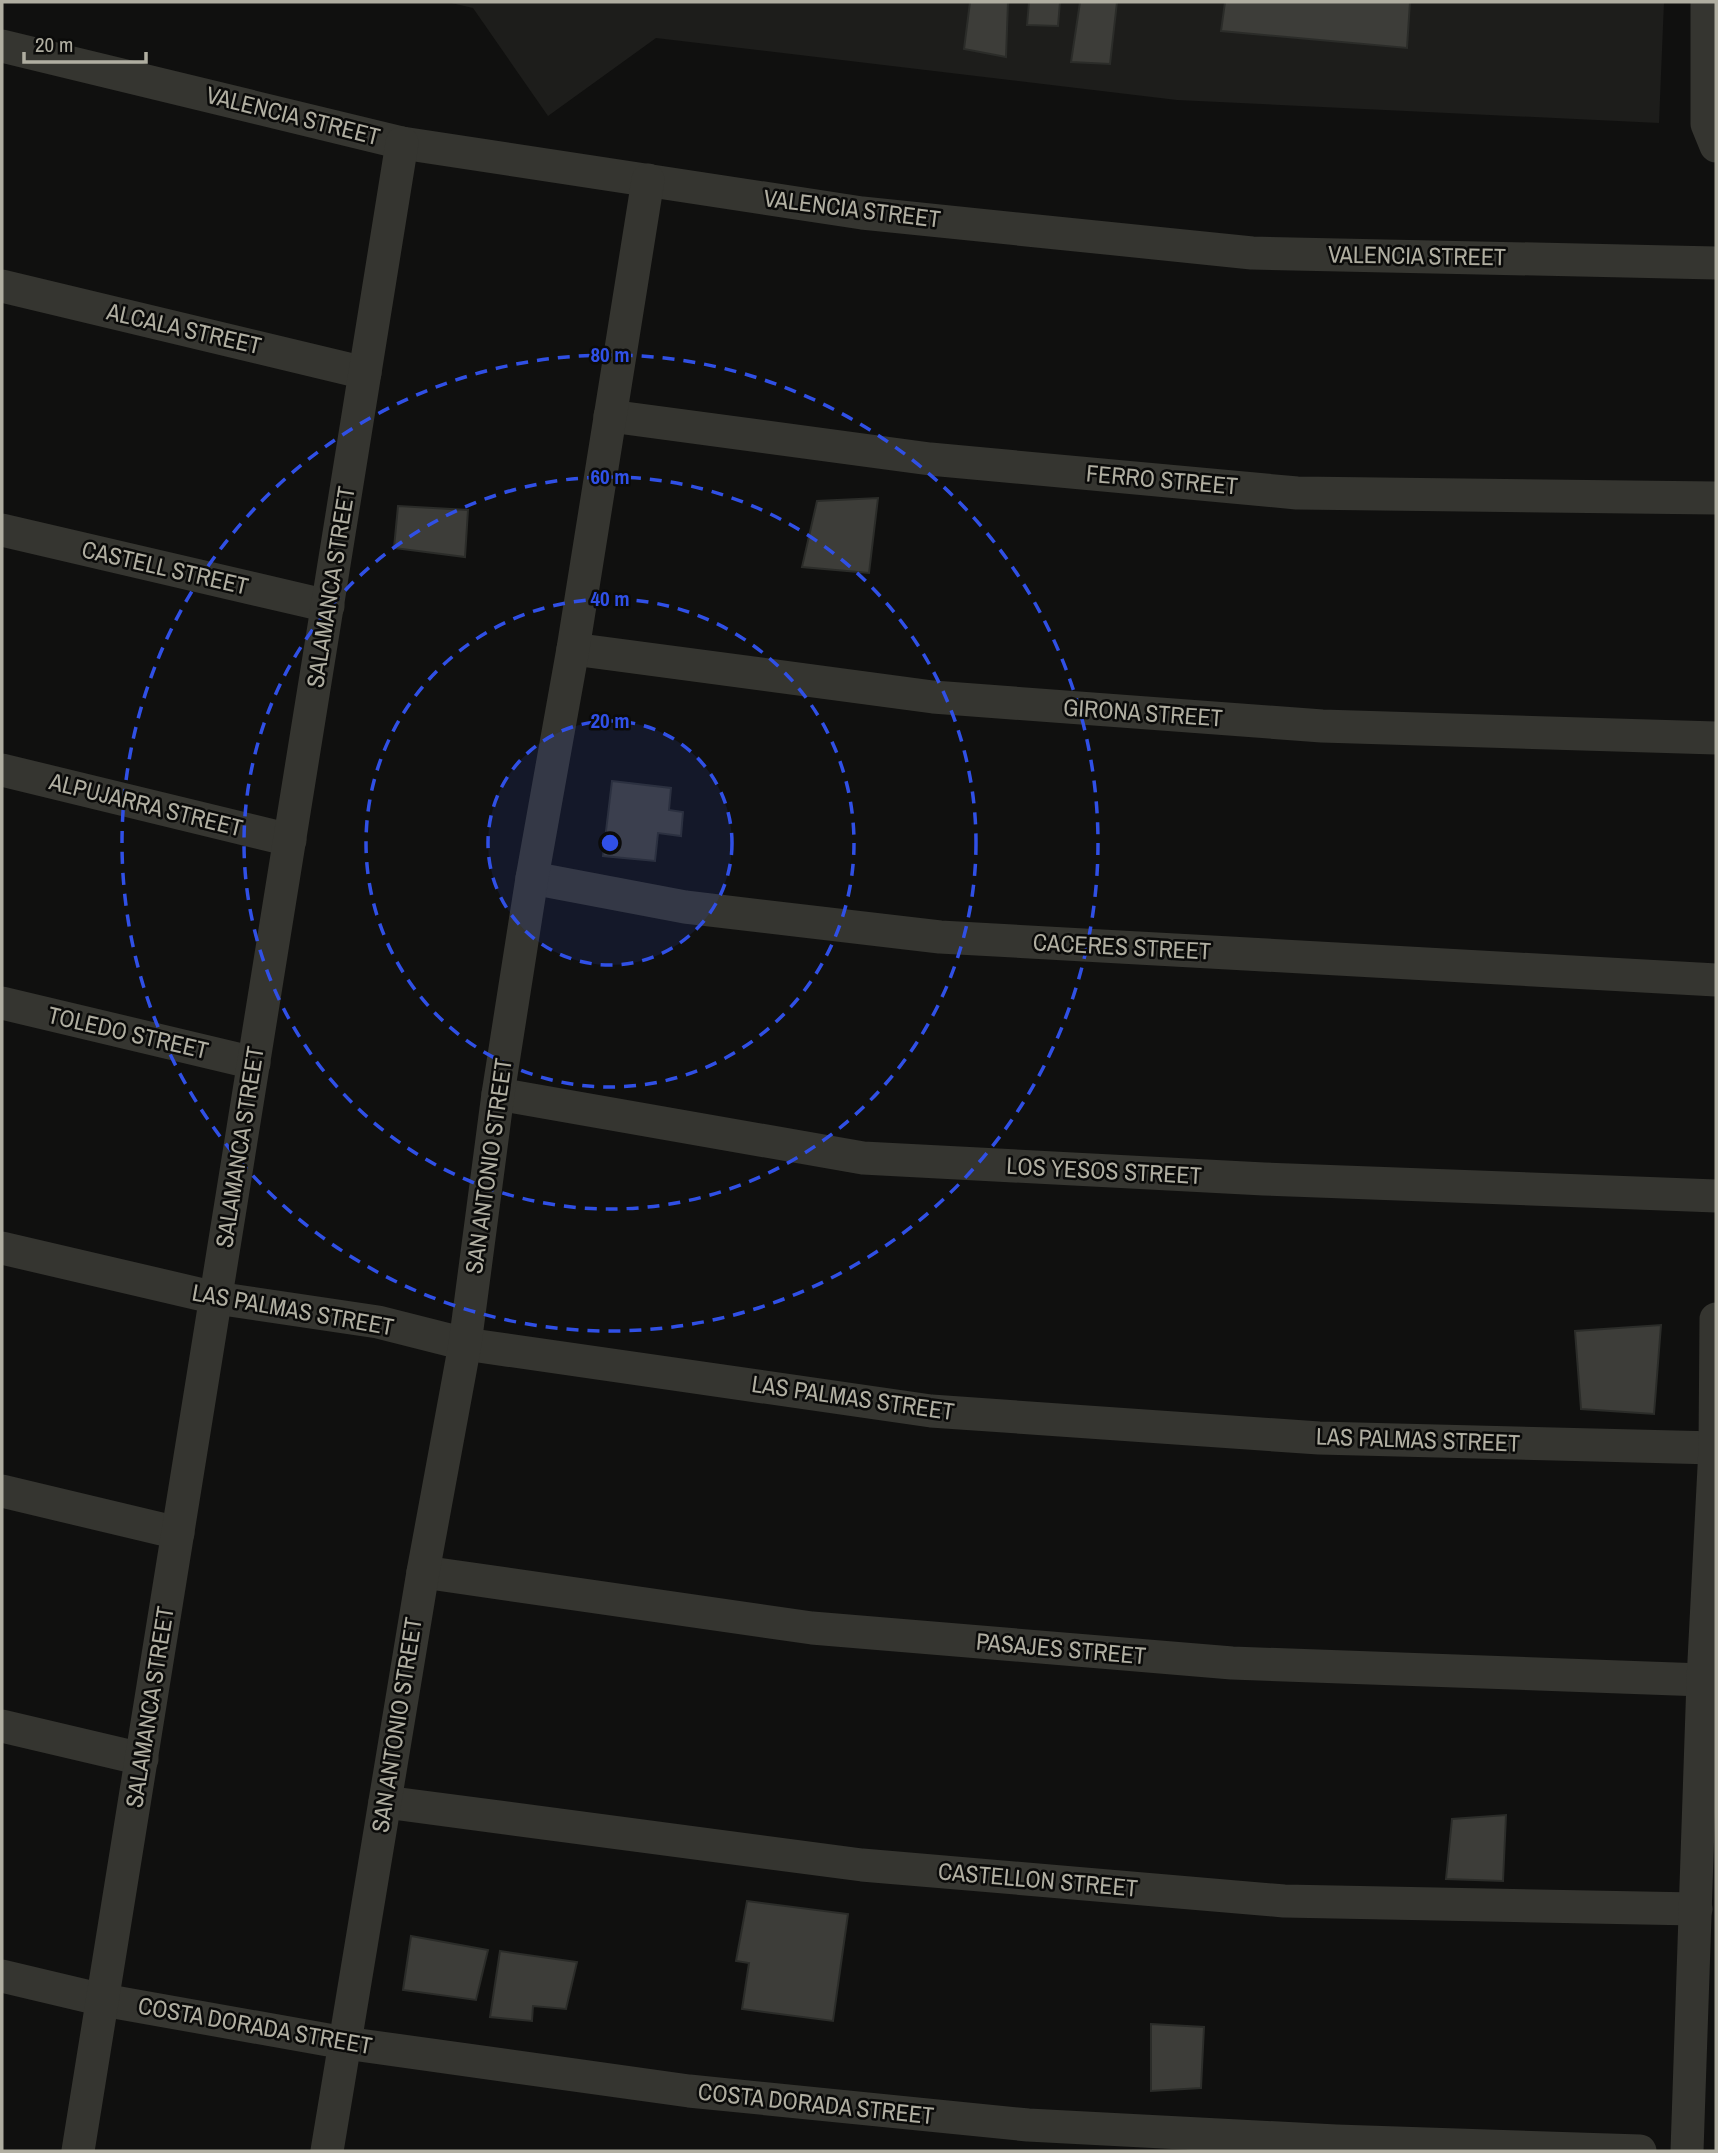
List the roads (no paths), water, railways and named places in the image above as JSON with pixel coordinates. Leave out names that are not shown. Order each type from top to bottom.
[{"type":"street","points":[[1707,2],[1707,124],[1716,146]]},
{"type":"street","name":"VALENCIA STREET","points":[[2,46],[402,142],[862,213],[1252,253],[1716,263]]},
{"type":"street","name":"SALAMANCA STREET","points":[[78,2151],[402,142]]},
{"type":"street","name":"SAN ANTONIO STREET","points":[[327,2151],[423,1572],[466,1344],[498,1094],[648,180]]},
{"type":"street","name":"ALCALA STREET","points":[[2,286],[365,373]]},
{"type":"street","name":"FERRO STREET","points":[[610,416],[930,459],[1297,493],[1716,498]]},
{"type":"street","name":"CASTELL STREET","points":[[2,530],[328,606]]},
{"type":"street","name":"GIRONA STREET","points":[[573,649],[933,697],[1322,726],[1716,738]]},
{"type":"street","name":"ALPUJARRA STREET","points":[[2,769],[290,840]]},
{"type":"street","name":"CACERES STREET","points":[[532,878],[685,908],[940,937],[1716,980]]},
{"type":"street","name":"TOLEDO STREET","points":[[2,1003],[254,1063]]},
{"type":"street","name":"LOS YESOS STREET","points":[[498,1094],[863,1158],[1264,1179],[1716,1196]]},
{"type":"street","name":"LAS PALMAS STREET","points":[[2,1248],[216,1298],[378,1322],[466,1344],[931,1411],[1319,1438],[1716,1448]]},
{"type":"street","points":[[1687,2151],[1703,1680],[1716,1448],[1716,1319]]},
{"type":"street","points":[[2,1491],[178,1533]]},
{"type":"street","name":"PASAJES STREET","points":[[423,1572],[812,1628],[1232,1663],[1703,1680]]},
{"type":"street","points":[[2,1726],[142,1759]]},
{"type":"street","name":"CASTELLON STREET","points":[[385,1802],[862,1865],[1284,1901],[1696,1909]]},
{"type":"street","name":"COSTA DORADA STREET","points":[[2,1976],[103,2000],[345,2043],[689,2091],[1028,2125],[1336,2141],[1640,2151]]}]
